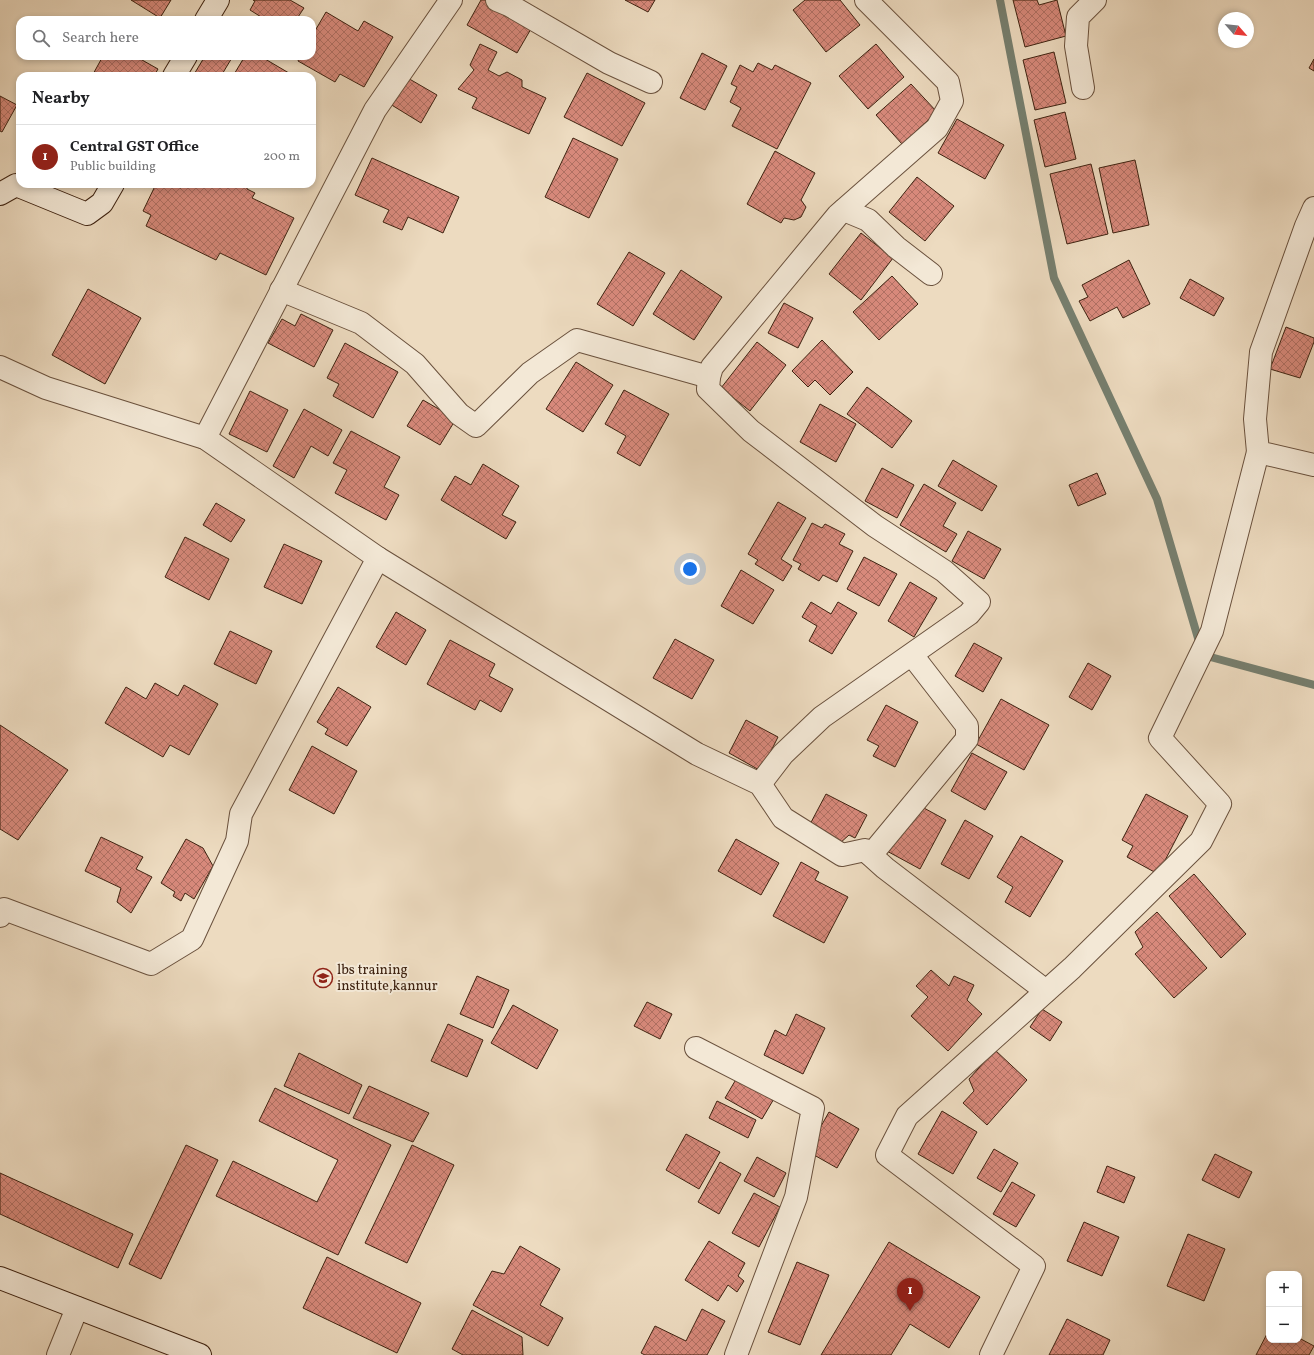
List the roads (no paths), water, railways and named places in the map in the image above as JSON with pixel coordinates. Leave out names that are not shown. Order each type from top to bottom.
[{"type":"street","points":[[208,16],[218,0]]},
{"type":"street","points":[[205,438],[374,110],[451,0]]},
{"type":"street","points":[[497,0],[509,5],[609,63],[651,82]]},
{"type":"street","points":[[760,784],[783,754],[822,717],[969,614],[979,602],[944,571],[874,526],[751,431],[708,389],[708,377],[712,367],[766,300],[844,210],[937,128],[952,101],[948,82],[866,0]]},
{"type":"street","points":[[1083,88],[1076,46],[1078,17],[1095,0]]},
{"type":"street","points":[[176,72],[184,60]]},
{"type":"street","points":[[0,194],[16,185]]},
{"type":"street","points":[[23,188],[87,214],[102,202],[111,188]]},
{"type":"street","points":[[991,1355],[1034,1266],[887,1155],[907,1116],[1072,968],[1202,841],[1220,804],[1160,738],[1212,631],[1258,452],[1255,419],[1261,352],[1306,226],[1314,208]]},
{"type":"street","points":[[844,210],[868,220],[896,247],[931,274]]},
{"type":"street","points":[[281,290],[361,323],[415,364],[459,414],[476,426],[530,373],[577,340],[708,377]]},
{"type":"street","points":[[0,367],[46,388],[205,438],[378,558],[696,754],[760,784],[783,818],[842,854],[865,850],[885,868],[1046,991]]},
{"type":"street","points":[[1258,452],[1314,465]]},
{"type":"street","points":[[0,916],[4,909],[151,964],[192,939],[237,841],[241,814],[378,558]]},
{"type":"street","points":[[871,855],[967,739],[967,726],[912,655]]},
{"type":"street","points":[[696,1048],[813,1108],[796,1197],[736,1355]]},
{"type":"street","points":[[0,1278],[200,1355]]},
{"type":"street","points":[[58,1355],[77,1308]]},
{"type":"waterway","points":[[1000,0],[1054,278],[1157,499],[1203,655],[1314,685]]},
{"type":"place","name":"lbs training institute,kannur","points":[[323,978]]},
{"type":"place","name":"Central GST Office","points":[[910,1311]]}]
